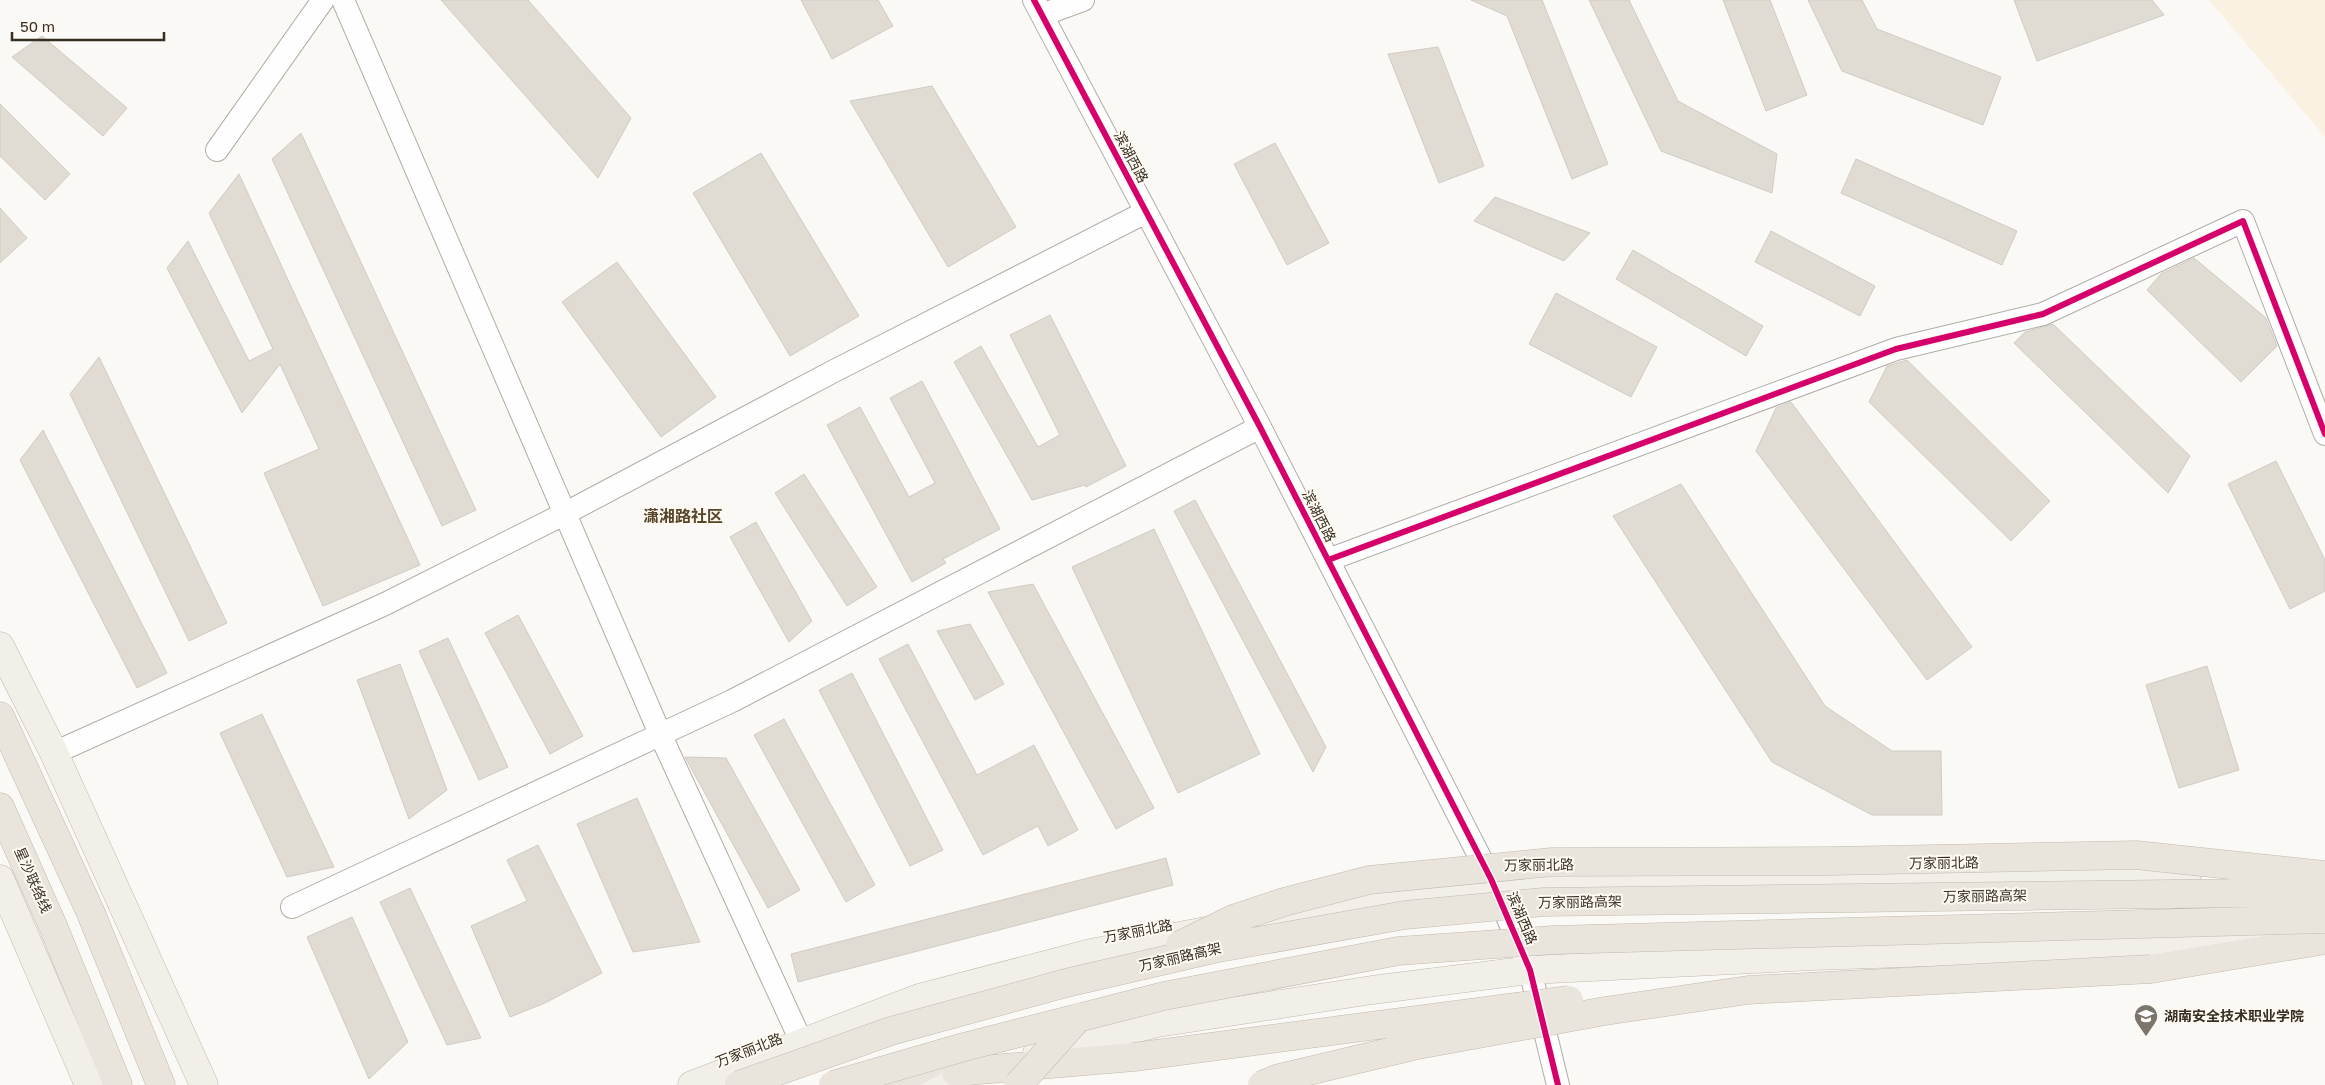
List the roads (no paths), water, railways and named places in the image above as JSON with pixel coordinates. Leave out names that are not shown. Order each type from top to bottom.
[{"type":"highway","points":[[0,716],[90,911],[162,1085]]},
{"type":"highway","name":"星沙联络线","points":[[0,807],[54,926],[118,1085]]},
{"type":"highway","points":[[1018,1085],[1061,1035],[1112,984],[1154,959],[1233,919],[1284,902],[1369,880],[1552,862],[1831,861],[2136,854],[2325,875]]},
{"type":"highway","name":"万家丽路高架","points":[[739,1085],[890,1031],[1066,983],[1213,949],[1405,915],[1544,902],[2325,892]]},
{"type":"highway","points":[[833,1085],[964,1047],[1164,996],[1398,950],[1553,940],[2325,919]]},
{"type":"highway","points":[[956,1072],[1134,1057],[1598,996],[2151,969],[2325,940]]},
{"type":"highway","points":[[1262,1085],[1278,1078],[1418,1044],[1605,1011],[1748,990]]},
{"type":"highway","points":[[136,1023],[171,1085]]},
{"type":"highway","points":[[889,1085],[964,1047]]},
{"type":"main road","points":[[0,646],[54,753],[204,1085]]},
{"type":"main road","name":"万家丽北路","points":[[692,1085],[919,998],[1091,954],[1331,906],[1492,879],[1547,877],[1860,878],[2325,866]]},
{"type":"main road","points":[[0,879],[88,1085]]},
{"type":"main road","points":[[915,1085],[956,1072],[1158,1023],[1372,990],[1530,970],[1823,955],[2325,940]]},
{"type":"street","points":[[217,150],[323,0]]},
{"type":"street","points":[[343,0],[566,513],[660,736],[801,1041]]},
{"type":"street","points":[[1038,8],[1083,0]]},
{"type":"street","name":"滨湖西路","points":[[1038,8],[1260,428],[1492,879],[1530,970],[1558,1085]]},
{"type":"street","points":[[54,753],[385,604],[566,513],[842,366],[1146,212]]},
{"type":"street","points":[[1328,560],[1896,349],[2043,314],[2243,221],[2325,434]]},
{"type":"street","points":[[292,906],[741,697],[1260,428]]},
{"type":"place","name":"湖南安全技术职业学院","points":[[2146,1037]]},
{"type":"district","name":"潇湘路社区","points":[[683,516]]}]
